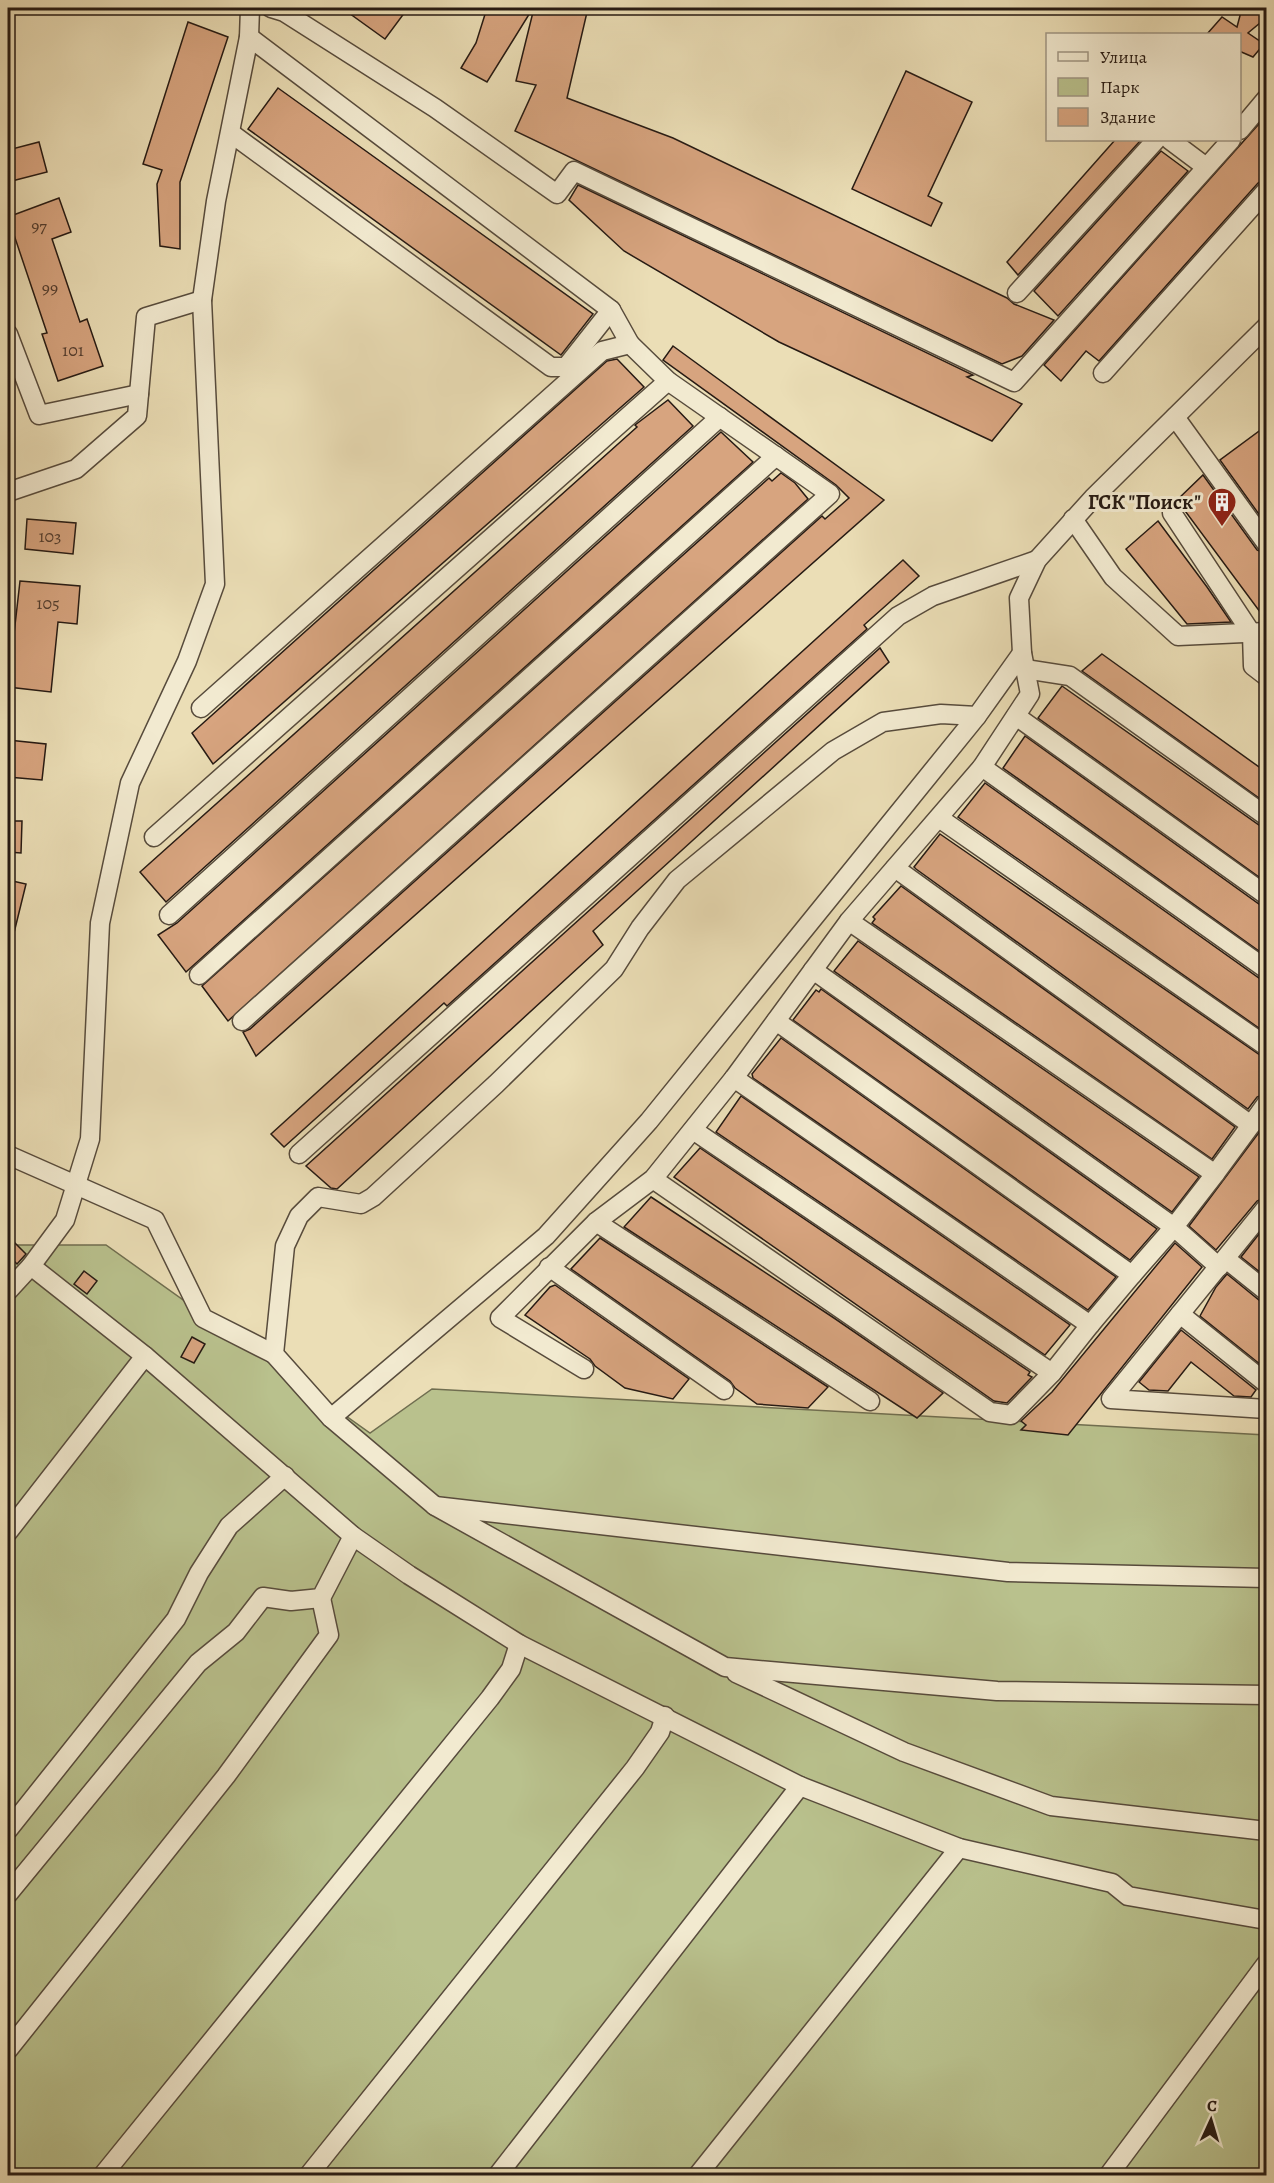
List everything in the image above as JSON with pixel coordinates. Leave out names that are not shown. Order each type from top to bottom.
[{"type":"street","points":[[8,1291],[31,1266],[65,1220],[90,1139],[100,923],[130,783],[187,662],[215,584],[202,300],[216,201],[249,37],[250,8]]},
{"type":"street","points":[[271,8],[284,12],[435,108],[557,194],[574,171],[1014,382],[1230,141]]},
{"type":"street","points":[[242,1021],[830,494],[668,381],[630,344],[611,310],[249,37]]},
{"type":"street","points":[[1241,128],[1266,99]]},
{"type":"street","points":[[231,134],[551,367],[566,368],[611,310]]},
{"type":"street","points":[[1017,293],[1155,141]]},
{"type":"street","points":[[1171,141],[1206,167]]},
{"type":"street","points":[[1103,373],[1266,191]]},
{"type":"street","points":[[8,492],[76,469],[136,416],[146,317],[202,300]]},
{"type":"street","points":[[584,1369],[500,1318],[596,1222],[652,1179],[734,1078],[849,921],[982,767],[1030,694],[1023,661],[1019,598],[1037,560],[1073,519],[1266,327]]},
{"type":"street","points":[[8,334],[39,415],[139,394]]},
{"type":"street","points":[[201,708],[602,351],[630,344]]},
{"type":"street","points":[[154,837],[668,381]]},
{"type":"street","points":[[169,915],[720,417]]},
{"type":"street","points":[[1175,417],[1266,543]]},
{"type":"street","points":[[199,975],[776,456]]},
{"type":"street","points":[[1172,513],[1259,633],[1254,666],[1266,676]]},
{"type":"street","points":[[1073,519],[1113,577],[1178,636],[1259,633]]},
{"type":"street","points":[[299,1154],[898,616],[933,596],[1037,560]]},
{"type":"street","points":[[331,1418],[546,1236],[649,1121],[1023,661]]},
{"type":"street","points":[[1023,661],[1070,676],[1266,816]]},
{"type":"street","points":[[274,1354],[285,1246],[299,1216],[318,1197],[361,1204],[373,1197],[496,1084],[614,969],[640,928],[677,880],[833,752],[884,722],[941,714],[977,716]]},
{"type":"street","points":[[1016,716],[1266,895]]},
{"type":"street","points":[[982,767],[1266,969]]},
{"type":"street","points":[[939,818],[1266,1046]]},
{"type":"street","points":[[895,868],[1251,1125]]},
{"type":"street","points":[[849,921],[1215,1174]]},
{"type":"street","points":[[813,970],[1222,1263],[1266,1291]]},
{"type":"street","points":[[776,1021],[1132,1275]]},
{"type":"street","points":[[734,1078],[1090,1325]]},
{"type":"street","points":[[652,1179],[990,1412],[1011,1415],[1052,1373],[1174,1227],[1266,1104]]},
{"type":"street","points":[[693,1130],[1052,1373]]},
{"type":"street","points":[[8,1155],[155,1220],[202,1318],[274,1354],[331,1418],[435,1506],[725,1667],[904,1752],[1051,1806],[1263,1829]]},
{"type":"street","points":[[1266,1210],[1111,1399],[1266,1409]]},
{"type":"street","points":[[596,1222],[870,1401]]},
{"type":"street","points":[[31,1266],[145,1356],[353,1536],[409,1575],[519,1644],[800,1786],[959,1848],[1112,1883],[1128,1896],[1266,1920]]},
{"type":"street","points":[[549,1267],[724,1390]]},
{"type":"street","points":[[1180,1314],[1266,1383]]},
{"type":"street","points":[[8,1532],[145,1356]]},
{"type":"street","points":[[8,1830],[176,1619],[199,1573],[229,1526],[285,1476]]},
{"type":"street","points":[[435,1506],[1008,1572],[1266,1578]]},
{"type":"street","points":[[8,2050],[226,1776],[329,1635],[321,1598],[353,1536]]},
{"type":"street","points":[[8,1894],[198,1663],[236,1632],[263,1597],[291,1601],[321,1598]]},
{"type":"street","points":[[102,2175],[490,1698],[511,1668],[519,1644]]},
{"type":"street","points":[[725,1667],[997,1691],[1266,1695]]},
{"type":"street","points":[[308,2175],[635,1768],[660,1732],[665,1716]]},
{"type":"street","points":[[497,2175],[800,1786]]},
{"type":"street","points":[[697,2175],[959,1848]]},
{"type":"street","points":[[1108,2175],[1266,1964]]},
{"type":"green space","points":[[8,1245],[106,1245],[370,1433],[432,1389],[1266,1435],[1266,2175],[8,2175]]},
{"type":"building","points":[[342,8],[408,8],[385,39]]},
{"type":"building","points":[[487,8],[533,8],[487,82],[461,68],[476,43]]},
{"type":"building","points":[[534,8],[588,8],[567,98],[673,138],[1007,298],[1014,304],[1054,320],[1022,356],[1002,364],[515,131],[536,85],[516,81]]},
{"type":"building","points":[[1242,8],[1266,8],[1266,18],[1248,33],[1264,44],[1253,57],[1241,52],[1241,33],[1208,33],[1222,17],[1237,27]]},
{"type":"building","points":[[188,22],[228,37],[180,182],[180,249],[160,246],[157,184],[162,170],[143,164]]},
{"type":"building","points":[[906,71],[972,102],[928,196],[942,203],[931,226],[852,189]]},
{"type":"building","points":[[278,88],[593,314],[561,355],[248,129]]},
{"type":"building","points":[[1266,116],[1266,178],[1258,183],[1099,361],[1086,351],[1061,381],[1044,365]]},
{"type":"building","points":[[1114,141],[1140,141],[1018,275],[1007,262]]},
{"type":"building","points":[[39,142],[47,172],[8,182],[8,150]]},
{"type":"building","points":[[1161,151],[1188,171],[1058,316],[1034,291]]},
{"type":"building","points":[[578,185],[973,375],[967,377],[1022,404],[992,441],[779,342],[624,251],[569,200]]},
{"type":"building","points":[[59,198],[71,232],[52,239],[80,322],[87,319],[103,366],[58,381],[42,334],[47,333],[8,217]]},
{"type":"building","points":[[673,346],[884,500],[256,1056],[243,1032],[250,1029],[822,516],[825,519],[849,498],[836,485],[663,360]]},
{"type":"building","points":[[617,359],[644,387],[213,764],[192,733],[607,361]]},
{"type":"building","points":[[668,400],[693,426],[166,902],[140,872],[637,427],[635,425]]},
{"type":"building","points":[[1266,426],[1266,524],[1220,460]]},
{"type":"building","points":[[721,432],[753,462],[186,972],[158,935],[177,923]]},
{"type":"building","points":[[781,473],[795,483],[808,499],[228,1021],[202,986],[769,478],[772,481]]},
{"type":"building","name":"ГСК \"Поиск\"","points":[[1203,475],[1257,550],[1266,554],[1266,620],[1177,500]]},
{"type":"building","points":[[27,519],[76,523],[73,554],[25,549]]},
{"type":"building","points":[[1158,521],[1231,622],[1187,624],[1126,549]]},
{"type":"building","points":[[903,560],[919,576],[864,625],[867,629],[447,1006],[444,1003],[284,1147],[271,1134]]},
{"type":"building","points":[[20,581],[80,586],[77,624],[58,622],[51,692],[8,687]]},
{"type":"building","points":[[880,648],[889,662],[593,931],[603,945],[337,1189],[331,1188],[306,1166]]},
{"type":"building","points":[[1102,654],[1266,772],[1266,803],[1082,671]]},
{"type":"building","points":[[1062,686],[1259,825],[1266,827],[1266,882],[1038,718]]},
{"type":"building","points":[[1025,736],[1259,904],[1266,906],[1266,956],[1003,768]]},
{"type":"building","points":[[8,740],[46,744],[42,780],[8,777]]},
{"type":"building","points":[[985,783],[1259,978],[1266,980],[1266,1033],[958,817]]},
{"type":"building","points":[[8,821],[22,821],[21,853],[8,852]]},
{"type":"building","points":[[940,834],[1266,1057],[1266,1093],[1257,1097],[1248,1109],[916,869],[914,867]]},
{"type":"building","points":[[8,880],[26,884],[13,937],[8,937]]},
{"type":"building","points":[[901,886],[1235,1127],[1212,1159],[872,923],[875,919],[873,917]]},
{"type":"building","points":[[858,941],[1199,1177],[1172,1212],[834,971]]},
{"type":"building","points":[[821,989],[1157,1229],[1130,1260],[793,1020],[816,990],[819,992]]},
{"type":"building","points":[[781,1038],[1116,1277],[1088,1310],[753,1078],[752,1074]]},
{"type":"building","points":[[741,1096],[1070,1325],[1045,1355],[716,1132]]},
{"type":"building","points":[[1266,1123],[1266,1197],[1257,1201],[1216,1250],[1189,1226]]},
{"type":"building","points":[[700,1148],[1030,1372],[1028,1375],[1032,1377],[1007,1403],[994,1401],[674,1177]]},
{"type":"building","points":[[651,1197],[943,1393],[917,1418],[624,1227]]},
{"type":"building","points":[[1266,1225],[1266,1277],[1241,1257]]},
{"type":"building","points":[[600,1238],[828,1387],[808,1408],[757,1404],[735,1388],[730,1381],[571,1269]]},
{"type":"building","points":[[15,1243],[26,1254],[17,1264],[8,1255],[8,1251]]},
{"type":"building","points":[[1175,1243],[1202,1267],[1068,1435],[1021,1430],[1026,1425],[1021,1421],[1052,1392]]},
{"type":"building","points":[[84,1271],[97,1281],[87,1294],[74,1284]]},
{"type":"building","points":[[1227,1274],[1259,1300],[1266,1302],[1266,1369],[1200,1316],[1216,1287]]},
{"type":"building","points":[[555,1285],[689,1379],[673,1399],[625,1388],[595,1366],[590,1359],[525,1315],[550,1287]]},
{"type":"building","points":[[1181,1330],[1256,1390],[1251,1397],[1234,1396],[1191,1362],[1168,1391],[1149,1390],[1139,1382]]},
{"type":"building","points":[[192,1337],[205,1344],[194,1363],[181,1357]]},
{"type":"place","name":"ГСК \"Поиск\"","points":[[1222,528]]}]
